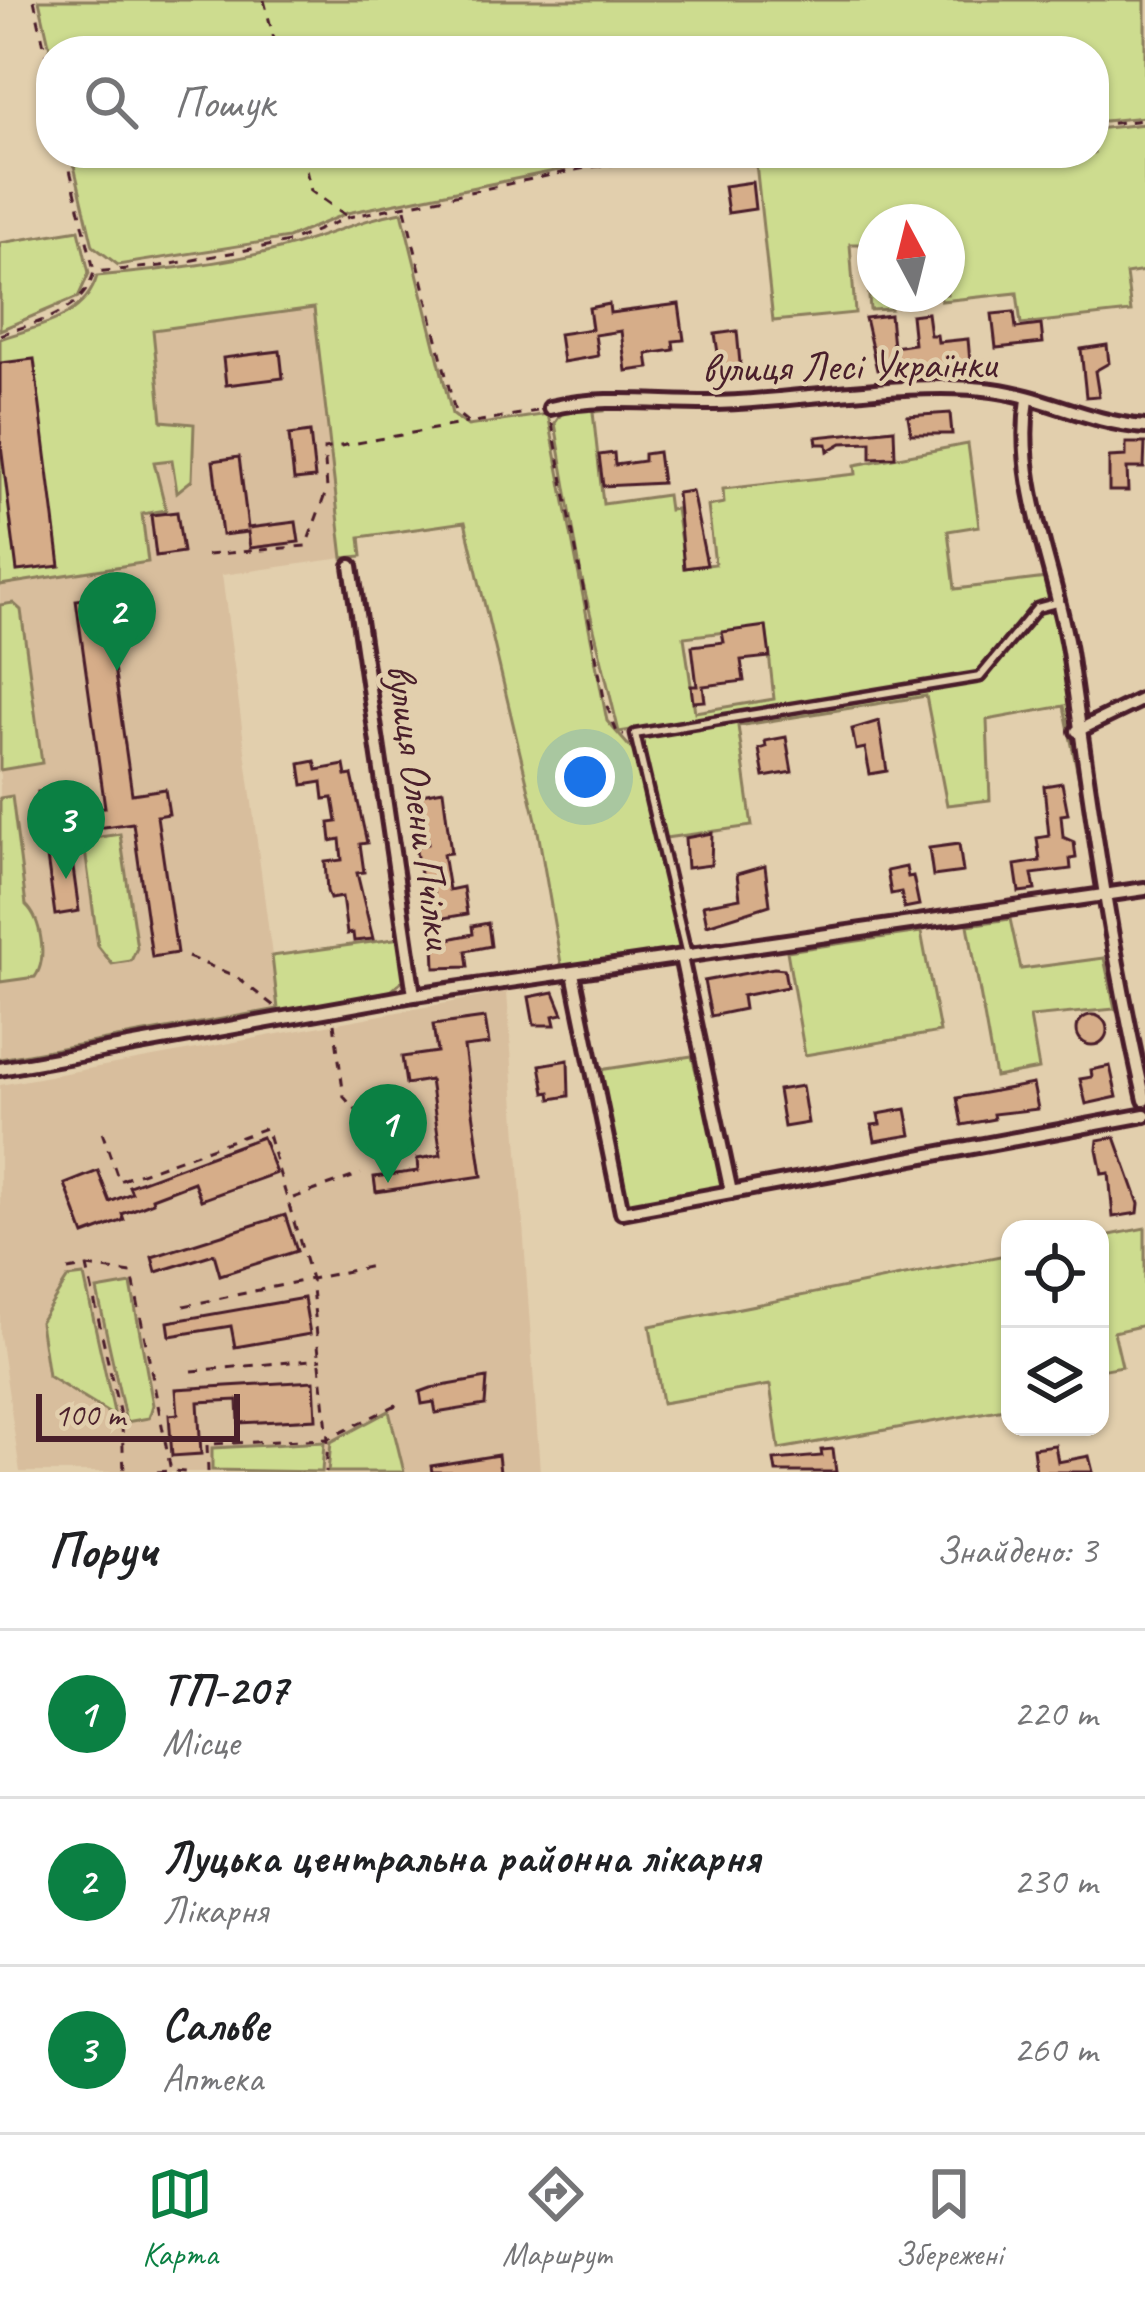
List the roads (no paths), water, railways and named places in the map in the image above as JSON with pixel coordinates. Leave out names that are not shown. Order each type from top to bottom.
[{"type":"street","name":"вулиця Лесі Українки","points":[[550,408],[619,400],[712,403],[978,388],[1084,419],[1145,427]]},
{"type":"street","points":[[1028,399],[1023,429],[1070,655],[1077,731],[1104,895],[1145,1100]]},
{"type":"street","name":"вулиця Олени Пчілки","points":[[0,1069],[414,995],[351,566]]},
{"type":"street","points":[[1077,731],[1145,698]]},
{"type":"street","points":[[414,995],[1145,889]]},
{"type":"street","points":[[684,956],[730,1192]]},
{"type":"street","points":[[573,973],[622,1212],[1145,1115]]},
{"type":"lane","points":[[684,956],[635,734],[980,677],[1037,608],[1057,603]]},
{"type":"place","name":"Луцька центральна районна лікарня","points":[[117,671]]},
{"type":"place","name":"Сальве","points":[[66,879]]},
{"type":"place","name":"ТП-207","points":[[388,1183]]}]
